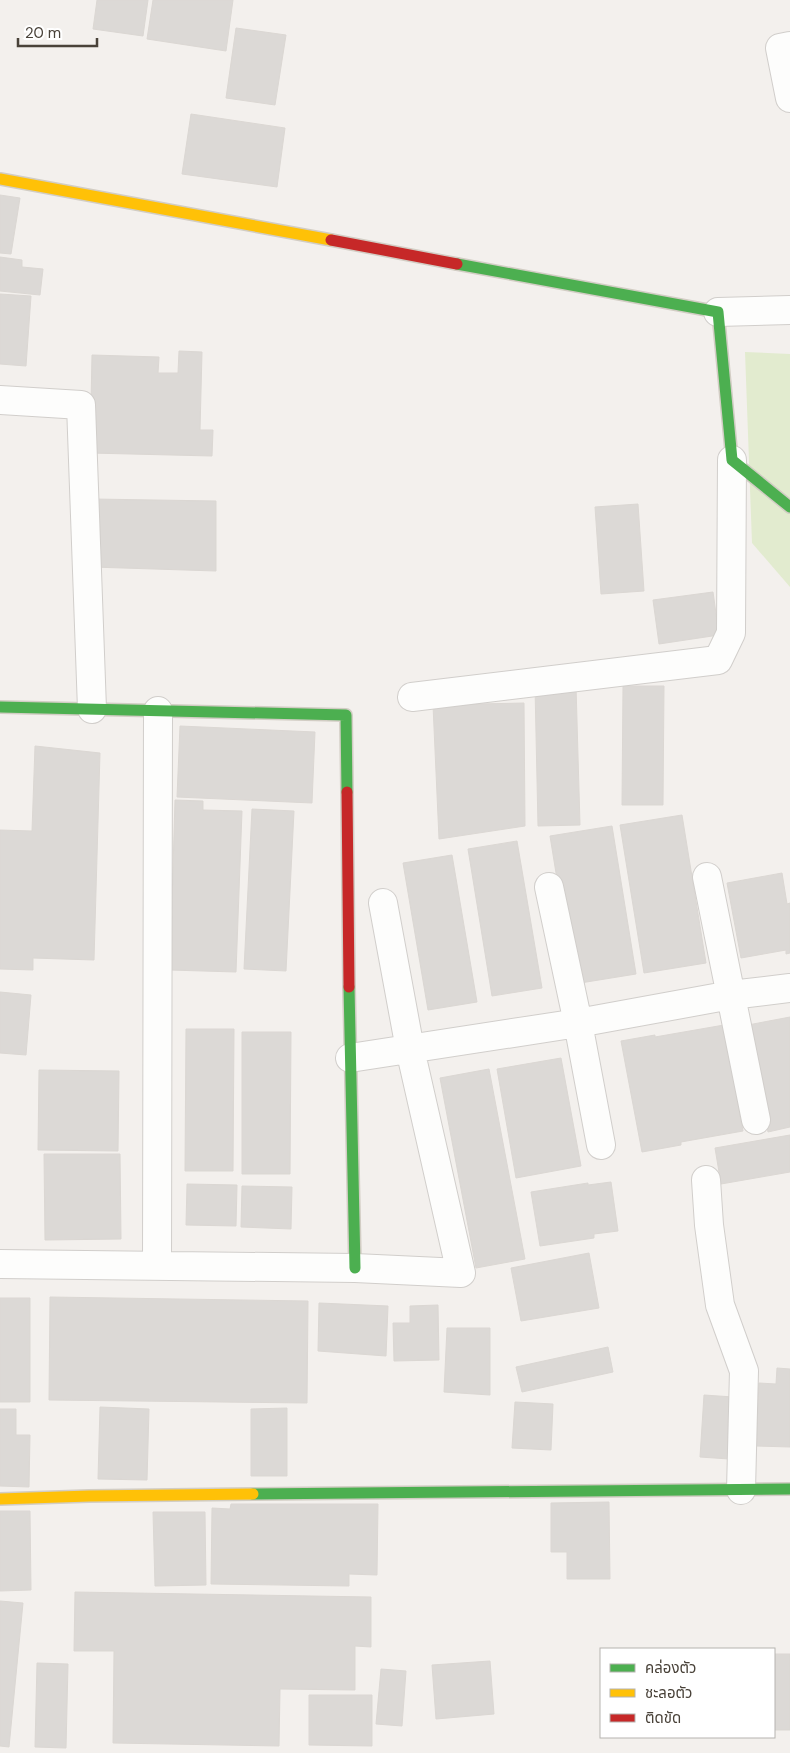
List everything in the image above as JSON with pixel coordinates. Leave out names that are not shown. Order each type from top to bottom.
[{"type":"street","points":[[790,46],[780,48],[790,98]]},
{"type":"street","points":[[0,179],[718,312],[790,310]]},
{"type":"street","points":[[412,697],[718,660],[731,633],[732,460],[718,312]]},
{"type":"street","points":[[0,400],[81,405],[92,709]]},
{"type":"street","points":[[732,460],[790,507]]},
{"type":"street","points":[[0,707],[346,715],[350,1058],[356,1268]]},
{"type":"street","points":[[157,1266],[158,711]]},
{"type":"street","points":[[707,876],[756,1120]]},
{"type":"street","points":[[549,887],[602,1145]]},
{"type":"street","points":[[0,1264],[356,1268],[461,1272],[410,1049],[383,903]]},
{"type":"street","points":[[350,1058],[578,1023],[731,995],[790,988]]},
{"type":"street","points":[[706,1180],[709,1225],[720,1305],[744,1371],[741,1490]]},
{"type":"street","points":[[0,1499],[109,1495],[790,1489]]},
{"type":"green space","points":[[745,352],[790,354],[790,587],[752,543]]},
{"type":"building","points":[[97,0],[148,0],[143,36],[93,29]]},
{"type":"building","points":[[153,0],[233,0],[226,51],[147,39]]},
{"type":"building","points":[[236,28],[286,35],[275,105],[226,98]]},
{"type":"building","points":[[191,114],[285,128],[277,187],[182,174]]},
{"type":"building","points":[[0,195],[20,198],[11,254],[0,253]]},
{"type":"building","points":[[0,257],[22,260],[22,267],[43,269],[40,295],[0,291]]},
{"type":"building","points":[[0,294],[31,296],[26,366],[0,364]]},
{"type":"building","points":[[179,351],[202,352],[200,430],[213,430],[212,456],[90,453],[92,355],[159,357],[158,373],[178,373]]},
{"type":"building","points":[[93,499],[216,501],[216,571],[92,567]]},
{"type":"building","points":[[638,504],[644,591],[601,594],[595,507]]},
{"type":"building","points":[[713,592],[719,635],[659,644],[653,600]]},
{"type":"building","points":[[576,686],[580,825],[538,826],[535,687]]},
{"type":"building","points":[[623,686],[664,686],[663,805],[622,805]]},
{"type":"building","points":[[524,703],[525,826],[439,839],[433,705]]},
{"type":"building","points":[[180,726],[315,732],[312,803],[177,797]]},
{"type":"building","points":[[35,746],[100,753],[94,960],[33,958],[33,970],[0,969],[0,830],[32,831]]},
{"type":"building","points":[[175,800],[203,801],[203,810],[242,811],[236,972],[170,970]]},
{"type":"building","points":[[252,809],[294,811],[286,971],[244,969]]},
{"type":"building","points":[[682,815],[706,963],[644,973],[620,825]]},
{"type":"building","points":[[612,826],[636,974],[574,984],[550,836]]},
{"type":"building","points":[[517,841],[542,988],[492,996],[468,849]]},
{"type":"building","points":[[452,855],[477,1002],[428,1010],[403,863]]},
{"type":"building","points":[[782,873],[787,904],[790,903],[790,953],[786,954],[786,950],[741,958],[727,883]]},
{"type":"building","points":[[0,992],[31,995],[26,1055],[0,1053]]},
{"type":"building","points":[[790,1017],[790,1127],[768,1132],[748,1025]]},
{"type":"building","points":[[724,1025],[743,1131],[681,1142],[681,1145],[642,1152],[621,1041]]},
{"type":"building","points":[[186,1029],[234,1029],[233,1171],[185,1171]]},
{"type":"building","points":[[242,1032],[291,1032],[290,1174],[242,1174]]},
{"type":"building","points":[[561,1058],[581,1166],[516,1178],[497,1069]]},
{"type":"building","points":[[489,1069],[525,1259],[476,1268],[440,1078]]},
{"type":"building","points":[[39,1070],[119,1071],[118,1151],[38,1150]]},
{"type":"building","points":[[790,1135],[790,1172],[721,1184],[715,1148]]},
{"type":"building","points":[[44,1154],[120,1154],[121,1239],[45,1240]]},
{"type":"building","points":[[611,1182],[618,1231],[594,1234],[594,1238],[540,1246],[531,1192],[588,1183],[588,1185]]},
{"type":"building","points":[[187,1184],[237,1185],[236,1226],[186,1225]]},
{"type":"building","points":[[242,1186],[292,1187],[291,1229],[241,1227]]},
{"type":"building","points":[[589,1253],[599,1308],[521,1321],[511,1268]]},
{"type":"building","points":[[50,1297],[308,1301],[307,1403],[49,1400]]},
{"type":"building","points":[[0,1298],[30,1298],[30,1402],[0,1402]]},
{"type":"building","points":[[319,1303],[388,1306],[386,1356],[318,1351]]},
{"type":"building","points":[[438,1305],[439,1360],[394,1361],[393,1323],[410,1323],[410,1306]]},
{"type":"building","points":[[447,1328],[490,1328],[490,1395],[444,1392]]},
{"type":"building","points":[[608,1347],[613,1372],[522,1392],[516,1367]]},
{"type":"building","points":[[777,1368],[790,1369],[790,1447],[756,1446],[759,1383],[776,1384]]},
{"type":"building","points":[[704,1395],[733,1397],[729,1459],[700,1457]]},
{"type":"building","points":[[515,1402],[553,1404],[551,1450],[512,1448]]},
{"type":"building","points":[[100,1407],[149,1409],[147,1480],[98,1479]]},
{"type":"building","points":[[287,1408],[287,1476],[251,1476],[251,1409]]},
{"type":"building","points":[[0,1409],[16,1409],[16,1435],[30,1435],[29,1487],[0,1486]]},
{"type":"building","points":[[609,1502],[610,1579],[567,1579],[567,1552],[551,1552],[551,1503]]},
{"type":"building","points":[[231,1504],[378,1504],[377,1575],[349,1574],[349,1586],[211,1584],[212,1508],[230,1509]]},
{"type":"building","points":[[0,1511],[30,1511],[31,1590],[0,1591]]},
{"type":"building","points":[[153,1512],[205,1512],[206,1585],[155,1586]]},
{"type":"building","points":[[75,1592],[371,1597],[371,1647],[355,1646],[355,1690],[280,1689],[279,1746],[113,1743],[114,1651],[74,1651]]},
{"type":"building","points":[[0,1601],[23,1603],[9,1747],[0,1746]]},
{"type":"building","points":[[775,1654],[790,1654],[790,1730],[775,1730]]},
{"type":"building","points":[[490,1661],[494,1714],[436,1719],[432,1665]]},
{"type":"building","points":[[37,1663],[68,1664],[66,1748],[35,1747]]},
{"type":"building","points":[[381,1669],[406,1671],[402,1726],[376,1724]]},
{"type":"building","points":[[309,1695],[372,1695],[372,1746],[309,1745]]},
{"type":"traffic: fast","points":[[457,264],[718,312],[732,460],[790,507]]},
{"type":"traffic: fast","points":[[0,707],[346,715],[347,792]]},
{"type":"traffic: fast","points":[[349,987],[355,1268]]},
{"type":"traffic: fast","points":[[253,1494],[790,1489]]},
{"type":"traffic: slow","points":[[0,179],[331,240]]},
{"type":"traffic: slow","points":[[0,1499],[253,1494]]},
{"type":"traffic: jam","points":[[331,240],[457,264]]},
{"type":"traffic: jam","points":[[347,792],[349,987]]}]
